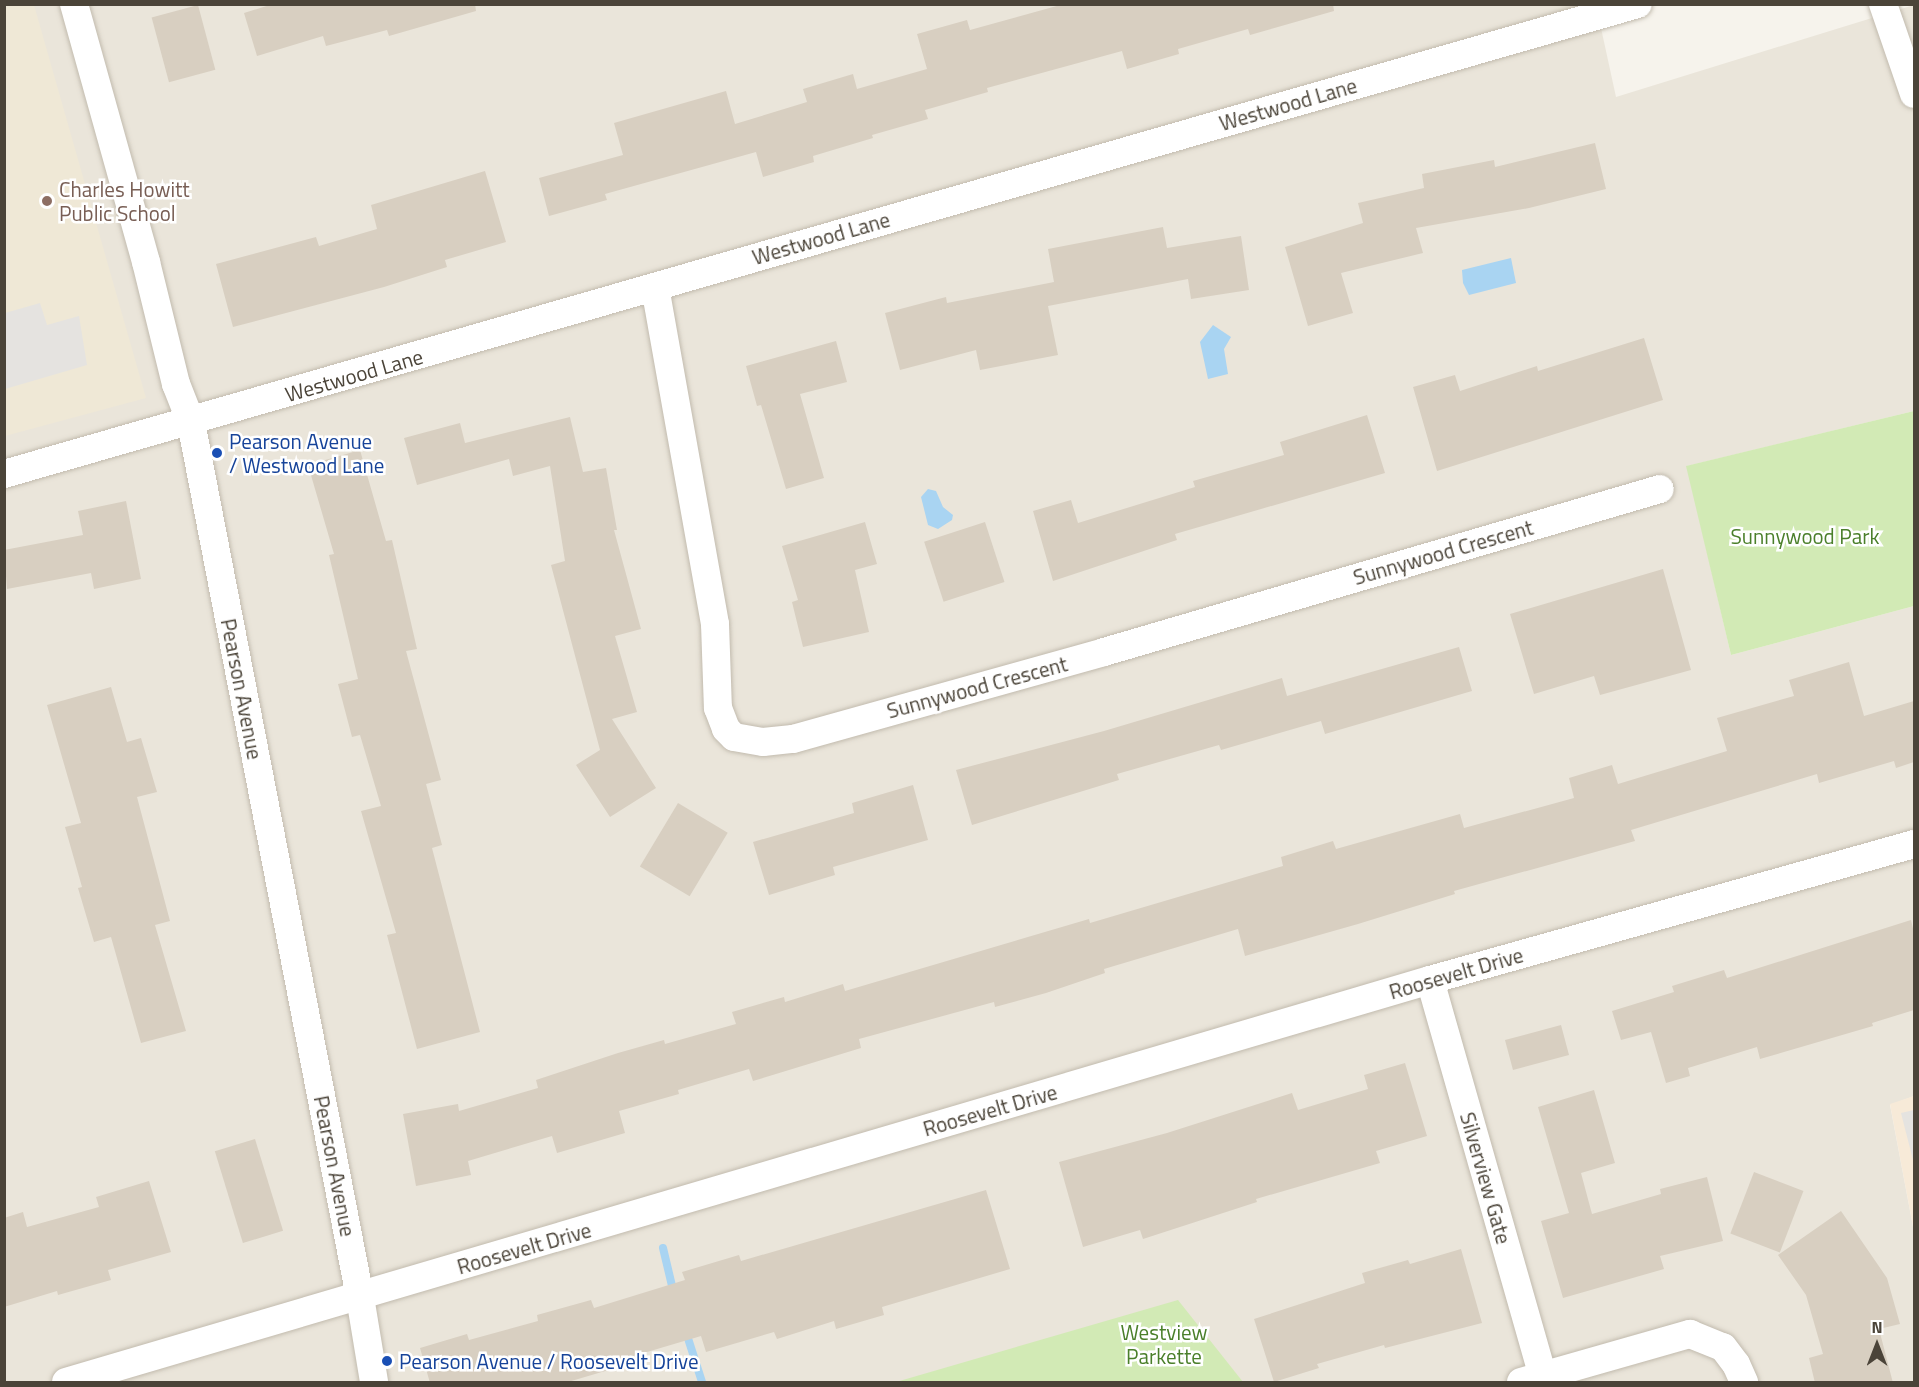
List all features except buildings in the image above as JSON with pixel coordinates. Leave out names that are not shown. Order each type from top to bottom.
[{"type":"street","name":"Pearson Avenue","points":[[74,4],[146,262],[176,384],[190,423],[360,1297],[374,1383]]},
{"type":"street","name":"Westwood Lane","points":[[4,474],[190,423],[1638,4]]},
{"type":"street","points":[[1883,4],[1914,94]]},
{"type":"street","name":"Sunnywood Crescent","points":[[655,287],[715,624],[718,708],[726,729],[734,737],[763,742],[793,739],[1104,652],[1659,489]]},
{"type":"street","name":"Roosevelt Drive","points":[[66,1383],[1430,980],[1914,844]]},
{"type":"street","name":"Silverview Gate","points":[[1430,980],[1532,1380]]},
{"type":"street","points":[[1532,1380],[1690,1334],[1723,1347],[1736,1364],[1744,1383]]},
{"type":"shaded area","points":[[5,5],[1596,5],[1616,97],[1914,5],[1914,411],[1687,466],[1731,655],[1914,606],[1914,1096],[1890,1105],[1914,1232],[1914,1382],[5,1382]]},
{"type":"shaded area","name":"Charles Howitt Public School","points":[[5,5],[34,5],[146,398],[5,436]]},
{"type":"shaded area","points":[[40,303],[47,325],[79,316],[87,365],[5,389],[5,313]]},
{"type":"shaded area","points":[[1914,1096],[1914,1232],[1890,1104]]},
{"type":"shaded area","points":[[1914,1110],[1914,1164],[1901,1113]]},
{"type":"green space","name":"Sunnywood Park","points":[[1914,411],[1914,606],[1731,655],[1686,466]]},
{"type":"green space","name":"Westview Parkette","points":[[1178,1300],[1243,1382],[896,1382]]},
{"type":"water","points":[[1511,258],[1516,283],[1469,295],[1463,283],[1462,270]]},
{"type":"water","points":[[1213,325],[1231,337],[1224,349],[1228,374],[1208,379],[1200,342]]},
{"type":"water","points":[[928,489],[936,491],[943,507],[953,515],[952,520],[938,529],[928,525],[921,497]]},
{"type":"waterway","points":[[663,1248],[674,1294]]},
{"type":"waterway","points":[[685,1329],[702,1382]]},
{"type":"place","name":"Charles Howitt Public School","points":[[47,201]]},
{"type":"place","name":"Pearson Avenue / Westwood Lane","points":[[217,453]]},
{"type":"place","name":"Pearson Avenue / Roosevelt Drive","points":[[387,1361]]}]
